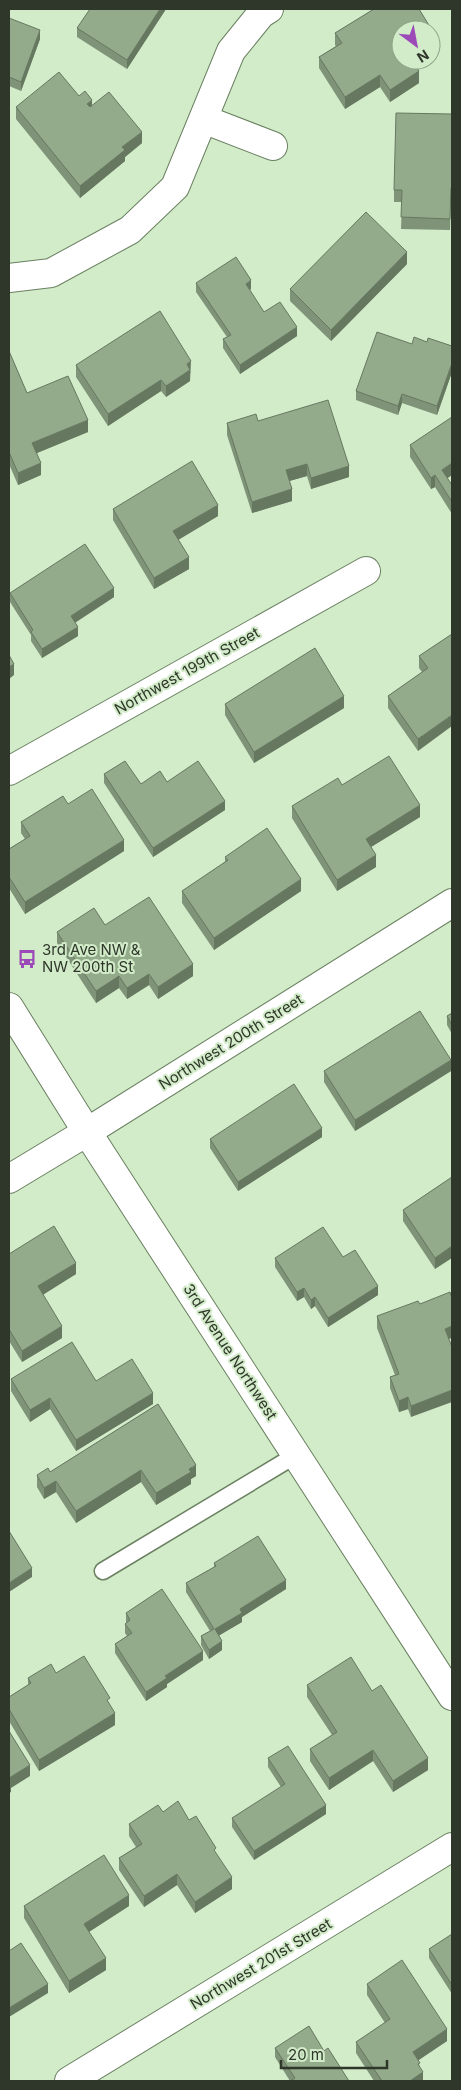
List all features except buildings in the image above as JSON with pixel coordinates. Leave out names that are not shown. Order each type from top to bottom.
[{"type":"street","points":[[9,278],[51,273],[130,230],[175,187],[231,51],[261,14],[269,9]]},
{"type":"street","points":[[203,119],[273,146]]},
{"type":"street","name":"Northwest 199th Street","points":[[9,771],[366,571]]},
{"type":"street","name":"Northwest 200th Street","points":[[9,1179],[88,1132],[452,902]]},
{"type":"street","name":"3rd Avenue Northwest","points":[[9,1006],[88,1132],[452,1696]]},
{"type":"street","name":"Northwest 201st Street","points":[[69,2081],[452,1847]]},
{"type":"lane","points":[[104,1571],[296,1454]]},
{"type":"place","name":"3rd Ave NW & NW 200th St","points":[[27,959]]}]
